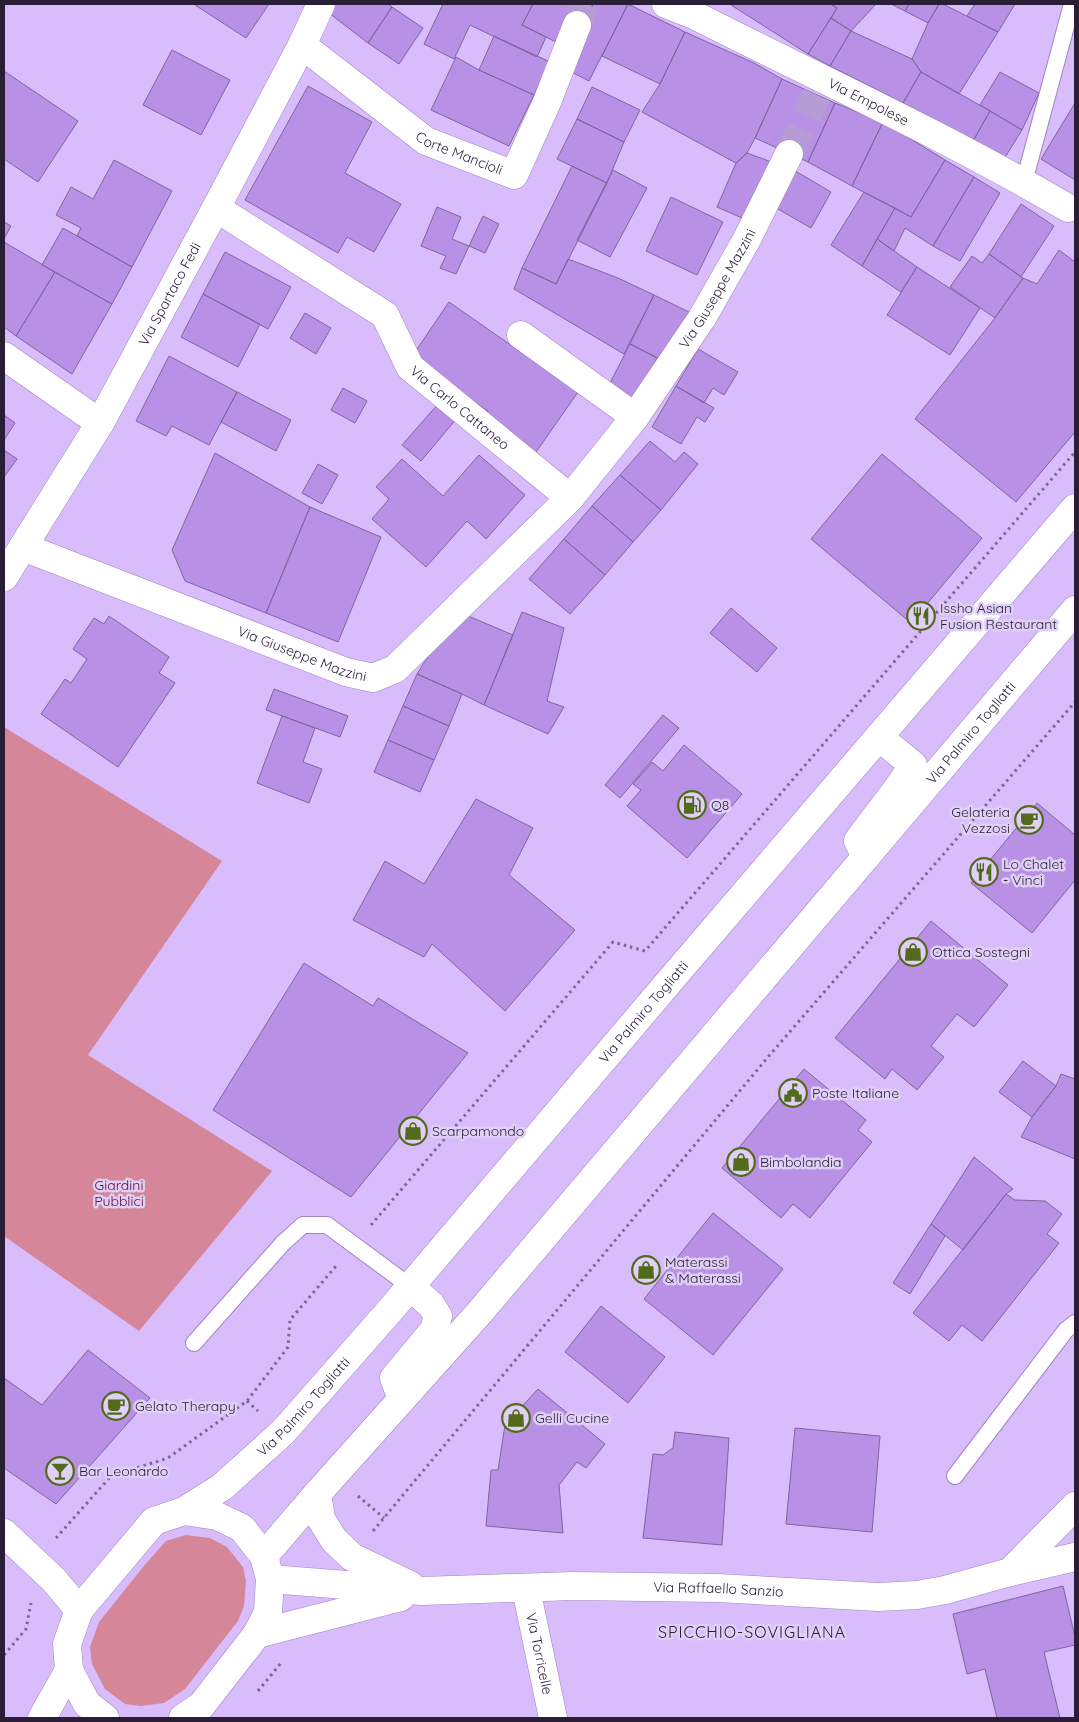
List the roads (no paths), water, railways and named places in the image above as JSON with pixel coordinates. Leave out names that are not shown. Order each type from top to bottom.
[{"type":"street","name":"Via Spartaco Fedi","points":[[4,577],[100,422],[216,208],[302,45],[321,4]]},
{"type":"street","name":"Via Empolese","points":[[666,4],[694,15],[820,87],[897,116],[1024,182],[1068,208]]},
{"type":"street","name":"Corte Mancioli","points":[[302,45],[426,141],[514,175],[547,102],[577,25]]},
{"type":"street","name":"Via Giuseppe Mazzini","points":[[23,547],[346,672],[373,678],[395,669],[570,498],[635,417],[702,318],[747,239],[789,154]]},
{"type":"street","name":"Via Carlo Cattaneo","points":[[216,208],[385,315],[410,367],[570,498]]},
{"type":"street","points":[[521,336],[635,417]]},
{"type":"street","points":[[4,356],[100,422]]},
{"type":"street","name":"Via Palmiro Togliatti","points":[[105,1718],[87,1704],[69,1670],[67,1644],[79,1610],[154,1520],[184,1511],[222,1487],[283,1432],[411,1287],[1075,508]]},
{"type":"street","name":"Via Palmiro Togliatti","points":[[184,1511],[217,1516],[242,1528],[267,1567],[317,1494],[480,1312],[1075,610]]},
{"type":"street","name":"Via Palmiro Togliatti","points":[[866,857],[858,840],[878,811],[901,786],[913,765],[879,737]]},
{"type":"street","points":[[402,1399],[394,1378],[434,1330],[438,1316],[431,1305],[411,1287]]},
{"type":"street","name":"Via Raffaello Sanzio","points":[[317,1494],[321,1520],[334,1540],[352,1557],[422,1591]]},
{"type":"street","points":[[1073,1508],[1067,1523],[1067,1541],[1075,1556]]},
{"type":"street","name":"Via Raffaello Sanzio","points":[[1010,1572],[1073,1508]]},
{"type":"street","points":[[4,1532],[54,1580],[79,1610]]},
{"type":"street","name":"Via Raffaello Sanzio","points":[[267,1567],[422,1591],[573,1586],[718,1588],[878,1597],[917,1595],[945,1590],[1075,1556]]},
{"type":"street","points":[[193,1714],[257,1634],[268,1612],[267,1567]]},
{"type":"street","name":"Via Torricelle","points":[[526,1589],[552,1718]]},
{"type":"street","name":"Via Raffaello Sanzio","points":[[257,1634],[422,1591]]},
{"type":"street","points":[[42,1718],[69,1670]]},
{"type":"lane","points":[[1024,182],[1072,4]]},
{"type":"lane","points":[[194,1343],[283,1243],[304,1225],[327,1225],[411,1287]]},
{"type":"lane","points":[[955,1476],[1066,1330],[1075,1323]]},
{"type":"tunnel","points":[[577,25],[585,4]]},
{"type":"tunnel","points":[[789,154],[817,95]]},
{"type":"place","name":"Issho Asian Fusion Restaurant","points":[[921,616]]},
{"type":"place","name":"Q8","points":[[692,805]]},
{"type":"place","name":"Gelateria Vezzosi","points":[[1029,820]]},
{"type":"place","name":"Lo Chalet - Vinci","points":[[984,872]]},
{"type":"place","name":"Ottica Sostegni","points":[[913,952]]},
{"type":"place","name":"Poste Italiane","points":[[793,1093]]},
{"type":"place","name":"Scarpamondo","points":[[413,1131]]},
{"type":"place","name":"Bimbolandia","points":[[741,1162]]},
{"type":"place","name":"Materassi & Materassi","points":[[646,1270]]},
{"type":"place","name":"Gelato Therapy","points":[[116,1406]]},
{"type":"place","name":"Gelli Cucine","points":[[516,1418]]},
{"type":"place","name":"Bar Leonardo","points":[[60,1471]]},
{"type":"district","name":"SPICCHIO-SOVIGLIANA","points":[[752,1632]]},
{"type":"park label","name":"Giardini Pubblici","points":[[119,1194]]}]
